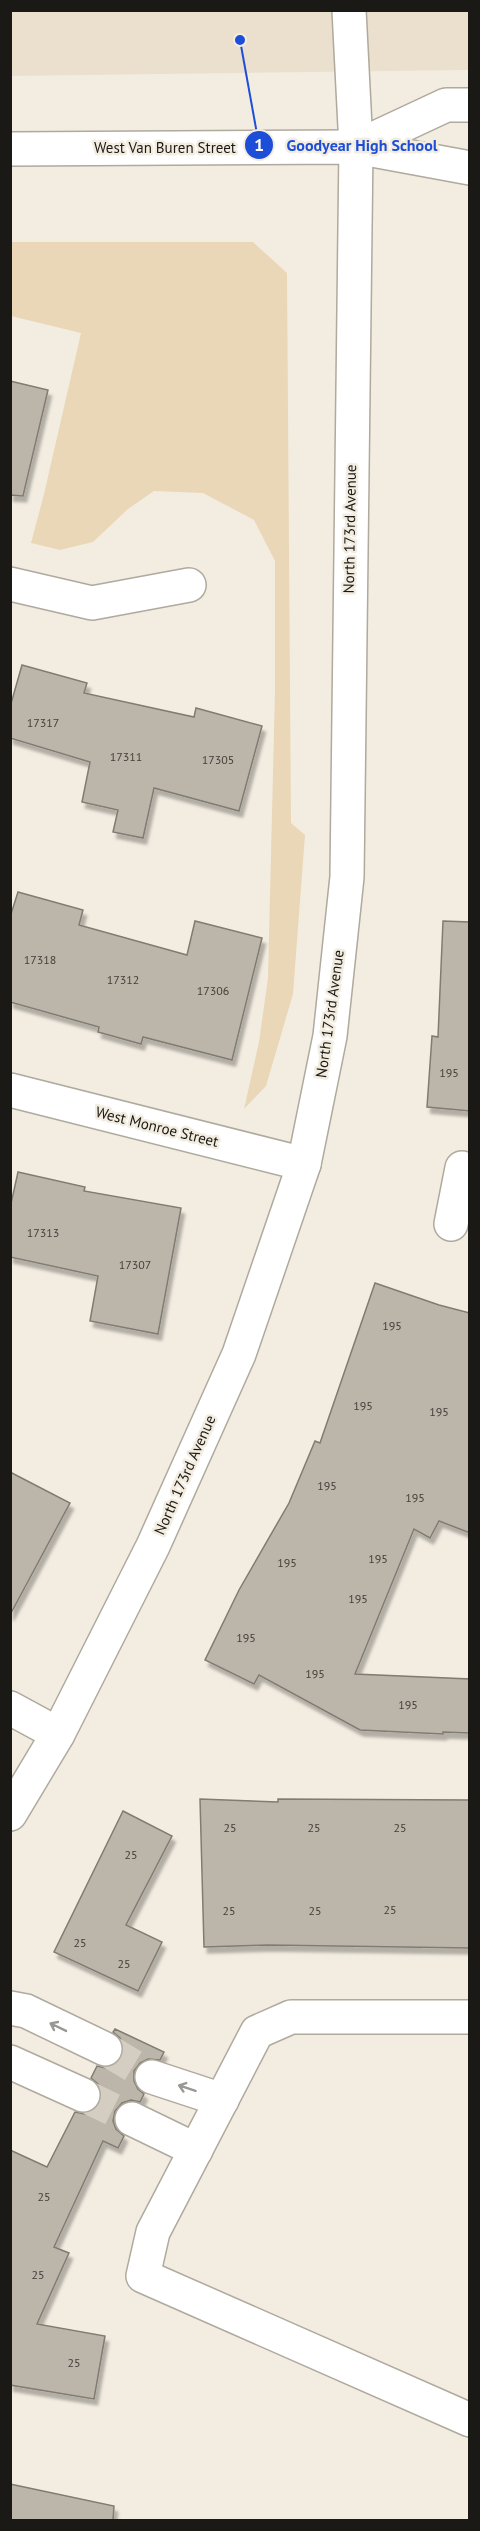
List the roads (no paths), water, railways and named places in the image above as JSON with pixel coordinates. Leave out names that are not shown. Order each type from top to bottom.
[{"type":"street","name":"North 173rd Avenue","points":[[10,1814],[57,1734],[153,1546],[239,1354],[304,1164],[330,1036],[347,877],[356,147],[349,10]]},
{"type":"street","name":"West Van Buren Street","points":[[356,147],[446,105],[470,105]]},
{"type":"street","name":"West Van Buren Street","points":[[10,149],[356,147],[470,168]]},
{"type":"street","points":[[10,584],[92,603],[189,585]]},
{"type":"street","name":"West Monroe Street","points":[[10,1090],[304,1164]]},
{"type":"street","points":[[451,1224],[462,1168]]},
{"type":"street","points":[[10,1708],[57,1734]]},
{"type":"street","points":[[10,2008],[26,2011],[105,2049]]},
{"type":"street","points":[[470,2018],[291,2018],[257,2032],[153,2232],[143,2276],[470,2420]]},
{"type":"street","points":[[10,2062],[83,2095]]},
{"type":"street","points":[[152,2077],[222,2100]]},
{"type":"street","points":[[132,2119],[196,2150]]},
{"type":"tunnel","points":[[105,2049],[152,2077]]},
{"type":"tunnel","points":[[83,2095],[132,2119]]},
{"type":"place","name":"Goodyear High School","points":[[240,40]]}]
